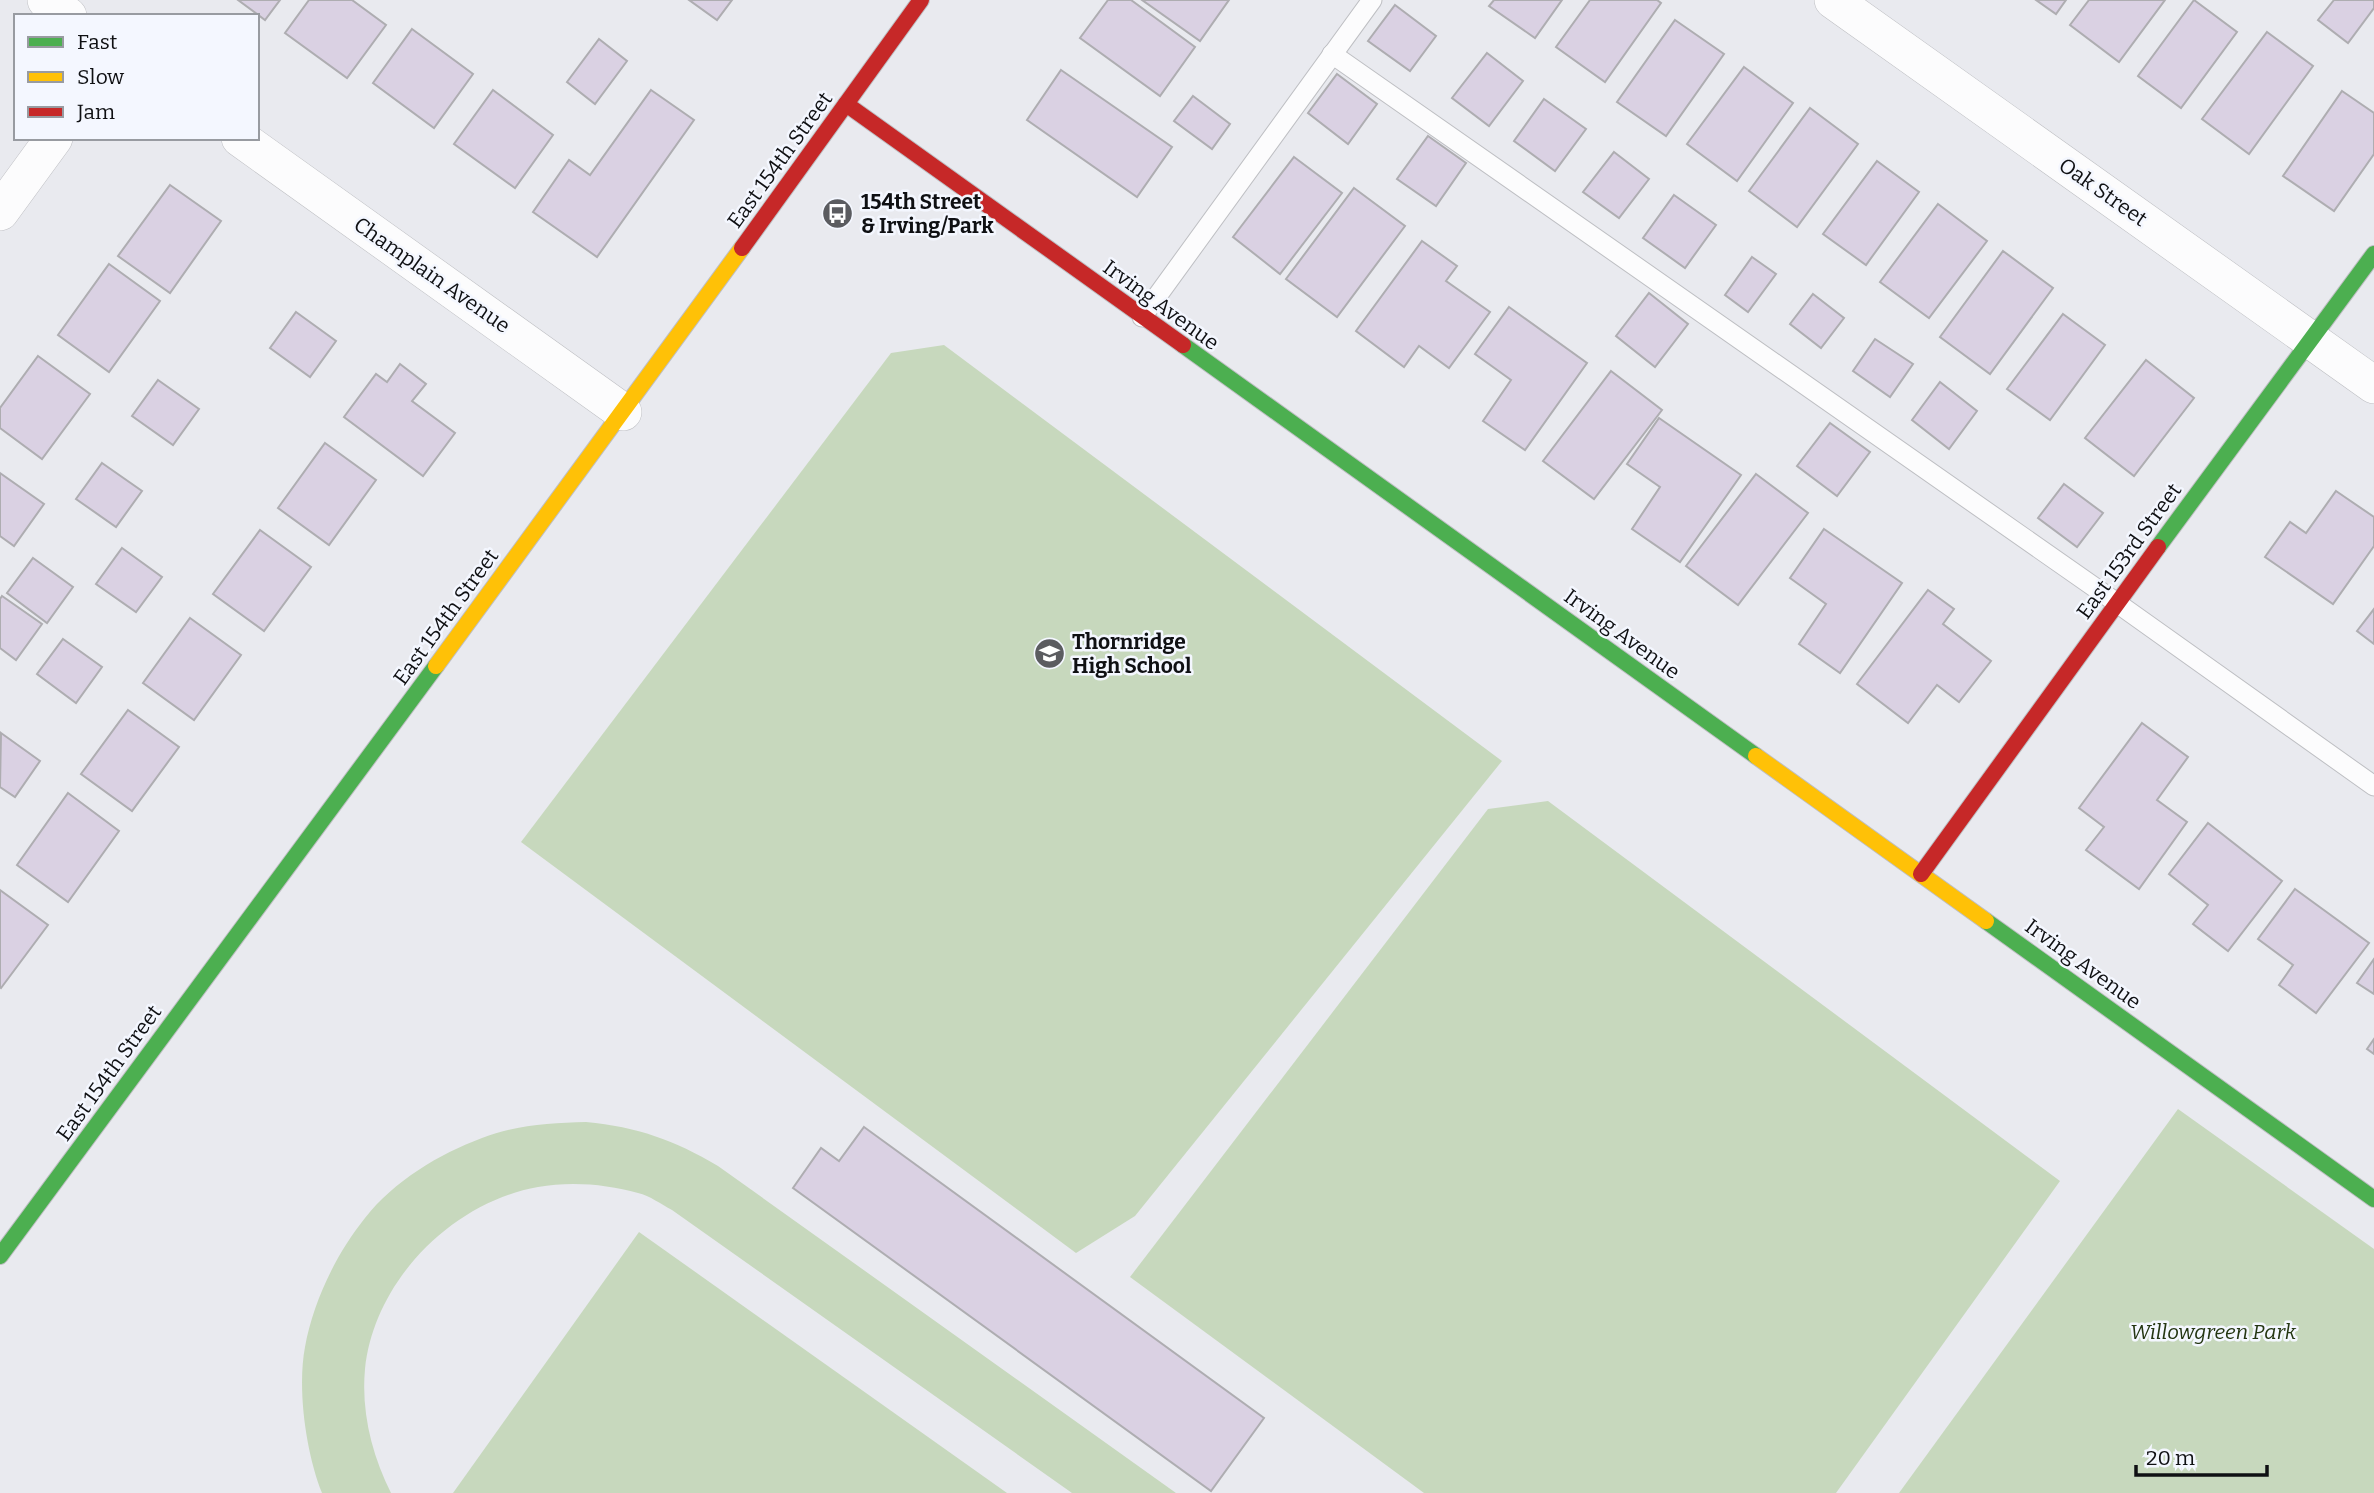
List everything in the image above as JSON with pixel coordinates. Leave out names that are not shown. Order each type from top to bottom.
[{"type":"street","points":[[46,0],[65,14]]},
{"type":"street","name":"East 154th Street","points":[[0,1256],[624,412],[921,0]]},
{"type":"street","name":"Oak Street","points":[[1833,0],[2374,385]]},
{"type":"street","name":"Irving Avenue","points":[[846,104],[2374,1199]]},
{"type":"street","points":[[0,212],[53,140]]},
{"type":"street","name":"Champlain Avenue","points":[[243,140],[624,412]]},
{"type":"street","name":"East 153rd Street","points":[[1921,874],[2374,254]]},
{"type":"lane","points":[[1142,317],[1371,0]]},
{"type":"lane","points":[[1332,54],[2374,786]]},
{"type":"green space","points":[[944,345],[1502,761],[1135,1216],[1076,1253],[521,842],[891,353]]},
{"type":"green space","points":[[1548,801],[2060,1181],[1836,1493],[1424,1493],[1130,1277],[1488,809]]},
{"type":"green space","name":"Willowgreen Park","points":[[2178,1109],[2374,1249],[2374,1493],[1899,1493]]},
{"type":"green space","points":[[586,1122],[622,1127],[655,1136],[718,1166],[1176,1493],[1072,1493],[672,1210],[638,1193],[614,1187],[576,1184],[538,1187],[506,1196],[476,1209],[448,1228],[423,1251],[401,1277],[384,1306],[371,1337],[364,1385],[369,1433],[378,1464],[391,1493],[322,1493],[311,1459],[304,1421],[302,1382],[305,1347],[327,1279],[354,1232],[389,1192],[418,1170],[450,1152],[482,1138],[520,1127]]},
{"type":"green space","points":[[639,1232],[1007,1493],[453,1493]]},
{"type":"building","points":[[238,0],[280,0],[265,20]]},
{"type":"building","points":[[309,0],[352,0],[386,25],[347,78],[285,33]]},
{"type":"building","points":[[689,0],[732,0],[717,20]]},
{"type":"building","points":[[1108,0],[1131,0],[1195,47],[1160,96],[1080,38]]},
{"type":"building","points":[[1142,0],[1229,0],[1200,41]]},
{"type":"building","points":[[1494,0],[1562,0],[1535,38],[1489,6]]},
{"type":"building","points":[[1590,0],[1657,0],[1661,3],[1605,82],[1556,47]]},
{"type":"building","points":[[2036,0],[2066,0],[2056,14]]},
{"type":"building","points":[[2089,0],[2165,0],[2119,62],[2070,25]]},
{"type":"building","points":[[2194,0],[2237,32],[2181,108],[2138,76]]},
{"type":"building","points":[[2334,0],[2374,0],[2374,8],[2348,43],[2318,20]]},
{"type":"building","points":[[1395,5],[1436,36],[1410,71],[1368,41]]},
{"type":"building","points":[[1675,20],[1724,54],[1666,136],[1617,102]]},
{"type":"building","points":[[412,29],[473,74],[434,128],[373,83]]},
{"type":"building","points":[[2267,32],[2313,66],[2249,154],[2202,119]]},
{"type":"building","points":[[599,39],[627,61],[595,104],[567,82]]},
{"type":"building","points":[[1487,53],[1523,81],[1489,126],[1452,98]]},
{"type":"building","points":[[1744,67],[1793,103],[1737,181],[1687,144]]},
{"type":"building","points":[[1061,70],[1172,147],[1137,197],[1027,120]]},
{"type":"building","points":[[1337,74],[1377,104],[1348,144],[1308,113]]},
{"type":"building","points":[[493,90],[553,135],[515,188],[454,144]]},
{"type":"building","points":[[651,90],[694,120],[597,257],[533,212],[569,160],[590,175]]},
{"type":"building","points":[[2342,91],[2374,113],[2374,154],[2334,211],[2283,176]]},
{"type":"building","points":[[1193,96],[1230,124],[1212,149],[1174,121]]},
{"type":"building","points":[[1544,99],[1586,129],[1555,171],[1514,141]]},
{"type":"building","points":[[1810,108],[1858,144],[1797,227],[1749,191]]},
{"type":"building","points":[[1428,136],[1466,163],[1436,206],[1397,179]]},
{"type":"building","points":[[1614,152],[1649,179],[1619,218],[1583,192]]},
{"type":"building","points":[[1294,157],[1342,193],[1280,274],[1233,237]]},
{"type":"building","points":[[1877,161],[1919,192],[1866,265],[1823,234]]},
{"type":"building","points":[[170,185],[221,221],[170,293],[118,256]]},
{"type":"building","points":[[1354,188],[1405,226],[1337,317],[1286,279]]},
{"type":"building","points":[[1674,195],[1716,225],[1685,268],[1643,238]]},
{"type":"building","points":[[1938,204],[1987,241],[1929,318],[1880,282]]},
{"type":"building","points":[[1422,241],[1457,266],[1446,281],[1490,312],[1449,368],[1419,346],[1404,367],[1356,331]]},
{"type":"building","points":[[2003,251],[2053,288],[1990,374],[1940,337]]},
{"type":"building","points":[[1752,257],[1776,274],[1748,312],[1725,295]]},
{"type":"building","points":[[109,264],[160,301],[109,372],[58,335]]},
{"type":"building","points":[[1649,293],[1688,324],[1655,367],[1616,336]]},
{"type":"building","points":[[1813,294],[1844,318],[1821,348],[1790,324]]},
{"type":"building","points":[[1509,307],[1587,363],[1525,450],[1483,421],[1511,380],[1475,354]]},
{"type":"building","points":[[296,312],[336,341],[310,377],[270,348]]},
{"type":"building","points":[[2063,314],[2105,345],[2050,420],[2007,389]]},
{"type":"building","points":[[1875,339],[1913,364],[1890,397],[1853,371]]},
{"type":"building","points":[[38,356],[90,394],[42,459],[0,428],[0,408]]},
{"type":"building","points":[[2146,360],[2194,398],[2134,476],[2085,438]]},
{"type":"building","points":[[400,364],[426,384],[412,401],[455,433],[423,476],[344,417],[376,374],[387,382]]},
{"type":"building","points":[[1611,371],[1662,410],[1594,499],[1543,461]]},
{"type":"building","points":[[158,380],[199,409],[173,445],[132,416]]},
{"type":"building","points":[[1940,382],[1977,411],[1949,449],[1912,420]]},
{"type":"building","points":[[1659,418],[1741,475],[1680,562],[1632,529],[1660,487],[1627,464]]},
{"type":"building","points":[[1830,423],[1870,452],[1837,496],[1797,466]]},
{"type":"building","points":[[325,443],[376,480],[329,545],[278,508]]},
{"type":"building","points":[[102,463],[142,491],[116,527],[76,499]]},
{"type":"building","points":[[0,473],[44,504],[14,546],[0,536]]},
{"type":"building","points":[[1756,474],[1808,513],[1738,605],[1686,566]]},
{"type":"building","points":[[2064,484],[2103,513],[2077,547],[2038,518]]},
{"type":"building","points":[[2336,491],[2374,517],[2374,546],[2333,604],[2265,557],[2290,522],[2306,533]]},
{"type":"building","points":[[1824,529],[1902,583],[1840,673],[1799,644],[1826,604],[1790,578]]},
{"type":"building","points":[[260,530],[311,567],[264,631],[213,594]]},
{"type":"building","points":[[122,548],[162,577],[136,612],[96,584]]},
{"type":"building","points":[[33,558],[73,587],[47,623],[7,593]]},
{"type":"building","points":[[1928,590],[1954,609],[1943,624],[1991,661],[1959,702],[1937,685],[1908,723],[1857,684]]},
{"type":"building","points":[[2,596],[42,624],[16,660],[0,648]]},
{"type":"building","points":[[2374,609],[2374,644],[2357,631]]},
{"type":"building","points":[[190,618],[241,655],[194,720],[143,683]]},
{"type":"building","points":[[63,639],[102,667],[76,703],[37,674]]},
{"type":"building","points":[[128,710],[179,747],[132,811],[81,774]]},
{"type":"building","points":[[2142,723],[2188,757],[2157,800],[2187,822],[2139,889],[2086,850],[2104,827],[2079,808]]},
{"type":"building","points":[[1,733],[40,761],[15,797],[0,787]]},
{"type":"building","points":[[68,793],[119,831],[68,902],[17,865]]},
{"type":"building","points":[[2208,823],[2282,881],[2228,951],[2193,924],[2208,905],[2169,874]]},
{"type":"building","points":[[2295,889],[2369,943],[2316,1013],[2279,985],[2293,965],[2258,939]]},
{"type":"building","points":[[0,890],[48,925],[1,988],[0,987]]},
{"type":"building","points":[[2374,959],[2374,994],[2357,983]]},
{"type":"building","points":[[2374,1039],[2374,1054],[2367,1049]]},
{"type":"building","points":[[864,1127],[1264,1418],[1211,1491],[793,1188],[821,1148],[839,1161]]},
{"type":"traffic: fast","points":[[2158,547],[2374,254]]},
{"type":"traffic: fast","points":[[1183,345],[1756,756]]},
{"type":"traffic: fast","points":[[0,1256],[436,666]]},
{"type":"traffic: fast","points":[[1986,921],[2374,1199]]},
{"type":"traffic: slow","points":[[436,666],[742,248]]},
{"type":"traffic: slow","points":[[1756,756],[1986,921]]},
{"type":"traffic: jam","points":[[742,248],[921,0]]},
{"type":"traffic: jam","points":[[846,104],[1183,345]]},
{"type":"traffic: jam","points":[[1921,874],[2158,547]]},
{"type":"place","name":"154th Street & Irving/Park","points":[[838,214]]},
{"type":"place","name":"Thornridge High School","points":[[1049,654]]}]
